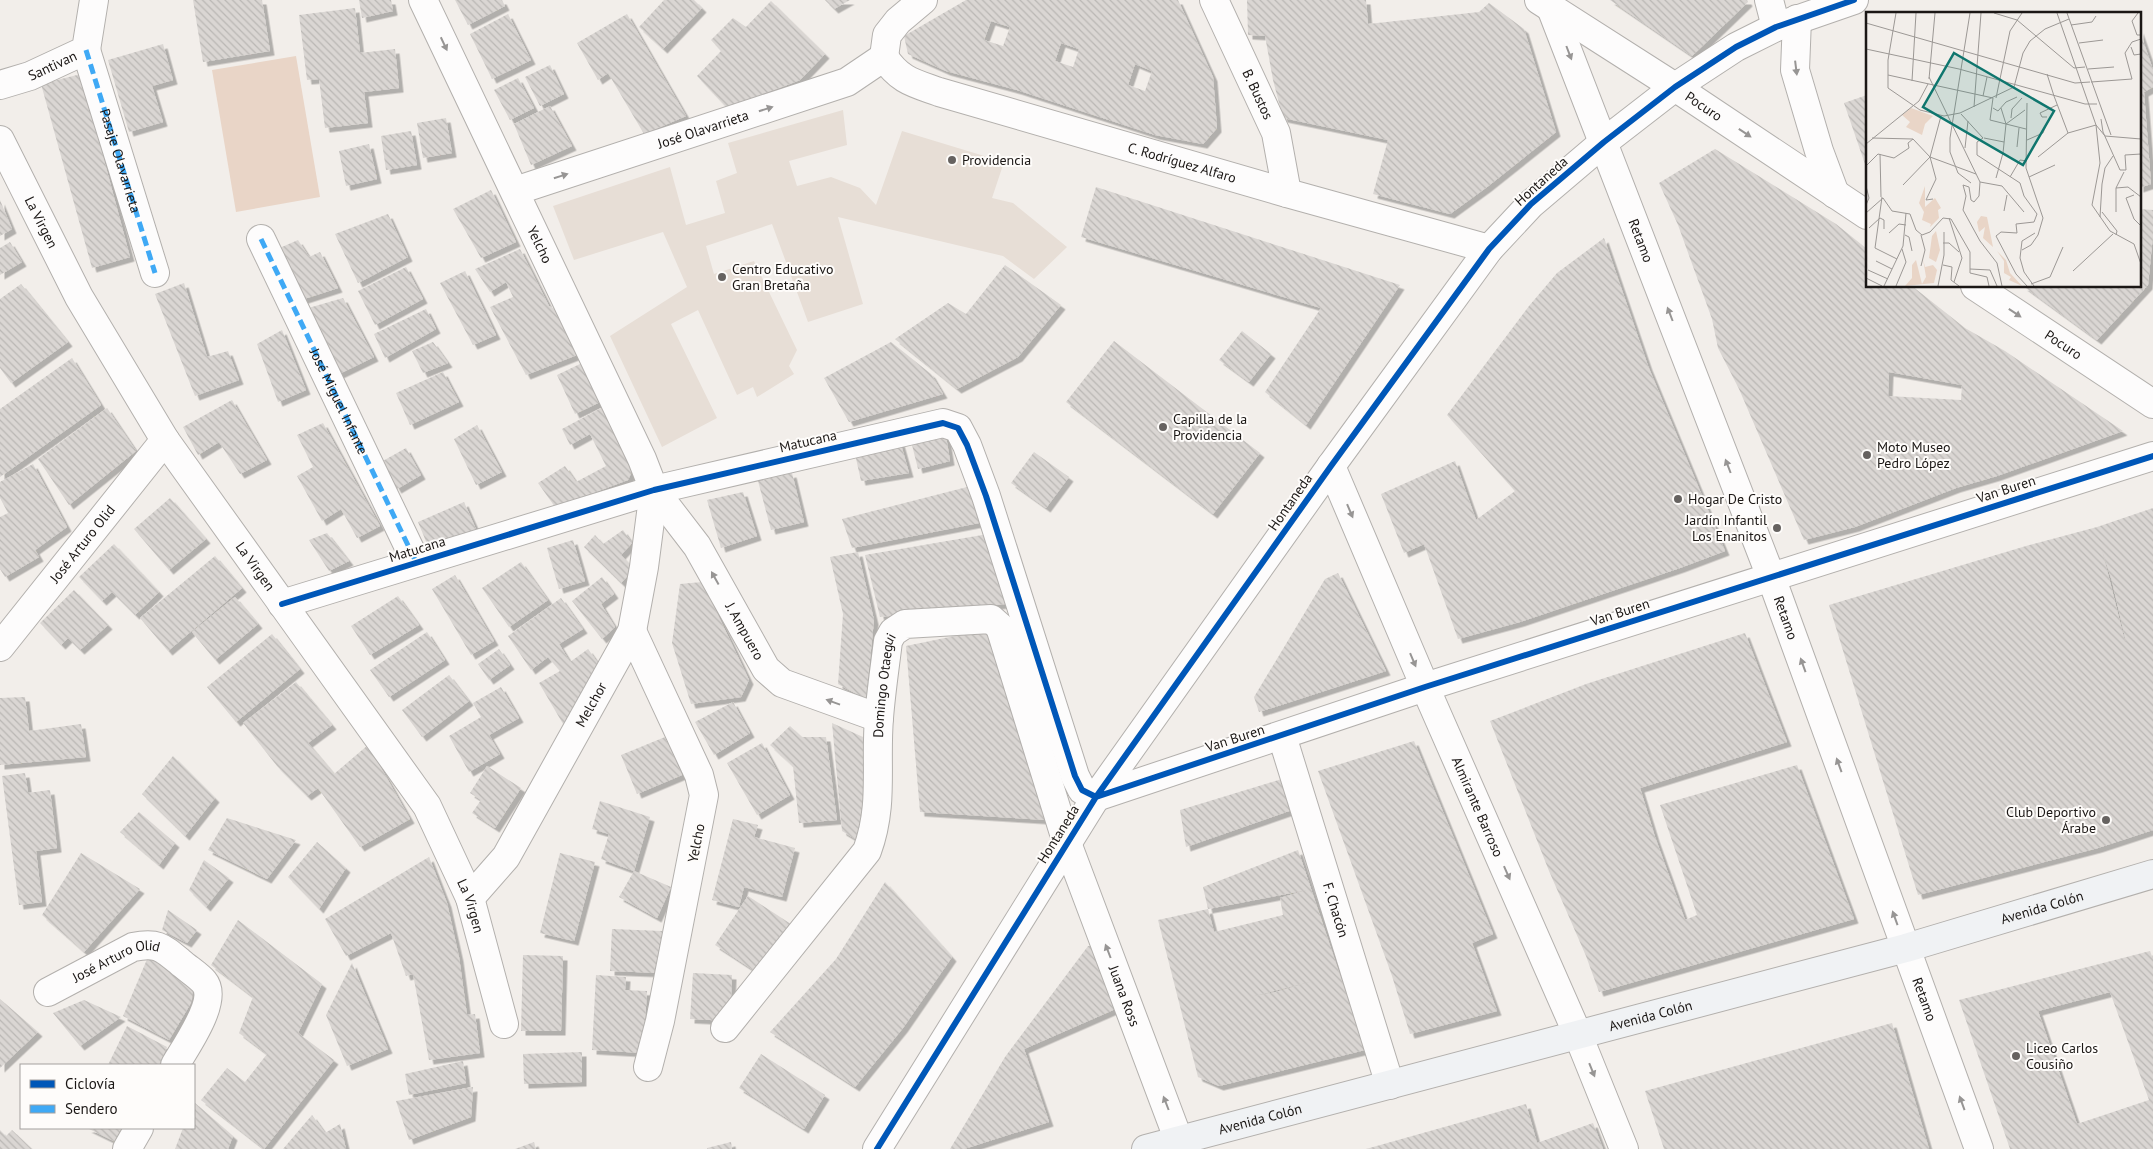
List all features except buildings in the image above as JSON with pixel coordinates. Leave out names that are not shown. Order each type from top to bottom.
[{"type":"main road","name":"Avenida Colón","points":[[1146,1149],[1181,1145],[1390,1085],[1906,948],[2153,874]]},
{"type":"street","name":"Santivan","points":[[0,85],[30,76],[86,50],[94,0]]},
{"type":"street","name":"Yelcho","points":[[423,0],[642,460],[654,490]]},
{"type":"street","points":[[884,57],[887,36],[898,21],[923,0]]},
{"type":"street","name":"B. Bustos","points":[[1214,0],[1276,133],[1287,193]]},
{"type":"street","points":[[1769,0],[1786,24],[1795,70],[1819,151],[1835,194]]},
{"type":"street","name":"Hontaneda","points":[[877,1149],[1096,797],[1331,466],[1489,249],[1532,204],[1604,142],[1675,87],[1736,47],[1786,24],[1854,0]]},
{"type":"street","name":"Pocuro","points":[[1546,3],[1866,214]]},
{"type":"street","name":"Retamo","points":[[1546,3],[1604,142],[1771,577],[1979,1149]]},
{"type":"street","name":"Pasaje Olavarrieta","points":[[86,50],[155,273]]},
{"type":"street","name":"José Olavarrieta","points":[[515,191],[847,82],[884,57]]},
{"type":"street","name":"C. Rodríguez Alfaro","points":[[884,57],[894,71],[910,82],[939,92],[1287,193],[1489,249]]},
{"type":"street","name":"La Virgen","points":[[0,140],[80,297],[165,440],[427,806],[470,898],[504,1024]]},
{"type":"street","name":"José Miguel Infante","points":[[261,239],[416,562]]},
{"type":"street","name":"Pocuro","points":[[1978,288],[2153,404]]},
{"type":"street","name":"Matucana","points":[[282,604],[654,490],[944,423],[958,428],[967,445],[986,496],[1074,776],[1082,790],[1096,797]]},
{"type":"street","name":"José Arturo Olid","points":[[0,647],[165,440]]},
{"type":"street","name":"Van Buren","points":[[1096,797],[1425,687],[2153,456]]},
{"type":"street","name":"Almirante Barroso","points":[[1331,466],[1425,687],[1578,1035],[1624,1149]]},
{"type":"street","name":"Melchor","points":[[470,898],[506,858],[632,631],[644,567],[654,490]]},
{"type":"street","name":"J. Ampuero","points":[[654,490],[697,546],[766,670],[782,683],[878,718]]},
{"type":"street","name":"Domingo Otaegui","points":[[725,1028],[868,851],[875,830],[878,802],[878,718],[888,641],[893,632],[905,624],[991,618],[1000,627],[1067,843]]},
{"type":"street","name":"Yelcho","points":[[632,631],[699,775],[704,796],[662,1012],[648,1067]]},
{"type":"street","name":"F. Chacón","points":[[1282,736],[1390,1085]]},
{"type":"street","name":"Juana Ross","points":[[1067,843],[1181,1145]]},
{"type":"street","name":"José Arturo Olid","points":[[48,992],[133,947],[147,944],[162,947],[205,983],[208,996],[206,1010],[176,1064]]},
{"type":"street","points":[[127,1149],[138,1129]]},
{"type":"shaded area","points":[[296,56],[320,197],[236,212],[212,70]]},
{"type":"shaded area","name":"Centro Educativo Gran Bretaña","points":[[843,110],[847,145],[789,161],[797,186],[831,177],[860,188],[876,205],[902,131],[1004,162],[992,198],[1013,203],[1067,247],[1034,279],[1003,256],[838,217],[863,304],[808,322],[772,224],[706,246],[714,274],[754,261],[797,350],[789,366],[794,374],[757,397],[753,387],[737,395],[698,310],[671,324],[717,418],[662,447],[610,336],[687,287],[663,232],[574,260],[553,206],[670,167],[686,225],[725,213],[716,181],[737,173],[728,143]]},
{"type":"marked path","points":[[86,50],[155,273]]},
{"type":"marked path","points":[[261,239],[416,562]]},
{"type":"cycle path","points":[[877,1149],[1096,797],[1331,466],[1489,249],[1531,204],[1604,142],[1675,87],[1736,47],[1776,27],[1854,0]]},
{"type":"cycle path","points":[[282,604],[654,490],[943,423],[958,428],[967,445],[986,496],[1075,776],[1082,790],[1096,797],[1425,687],[2153,456]]},
{"type":"place","name":"Providencia","points":[[952,160]]},
{"type":"place","name":"Centro Educativo Gran Bretaña","points":[[722,277]]},
{"type":"place","name":"Capilla de la Providencia","points":[[1163,427]]},
{"type":"place","name":"Moto Museo Pedro López","points":[[1867,455]]},
{"type":"place","name":"Hogar De Cristo","points":[[1678,499]]},
{"type":"place","name":"Jardín Infantil Los Enanitos","points":[[1777,528]]},
{"type":"place","name":"Club Deportivo Árabe","points":[[2106,820]]},
{"type":"place","name":"Liceo Carlos Cousiño","points":[[2016,1056]]}]
